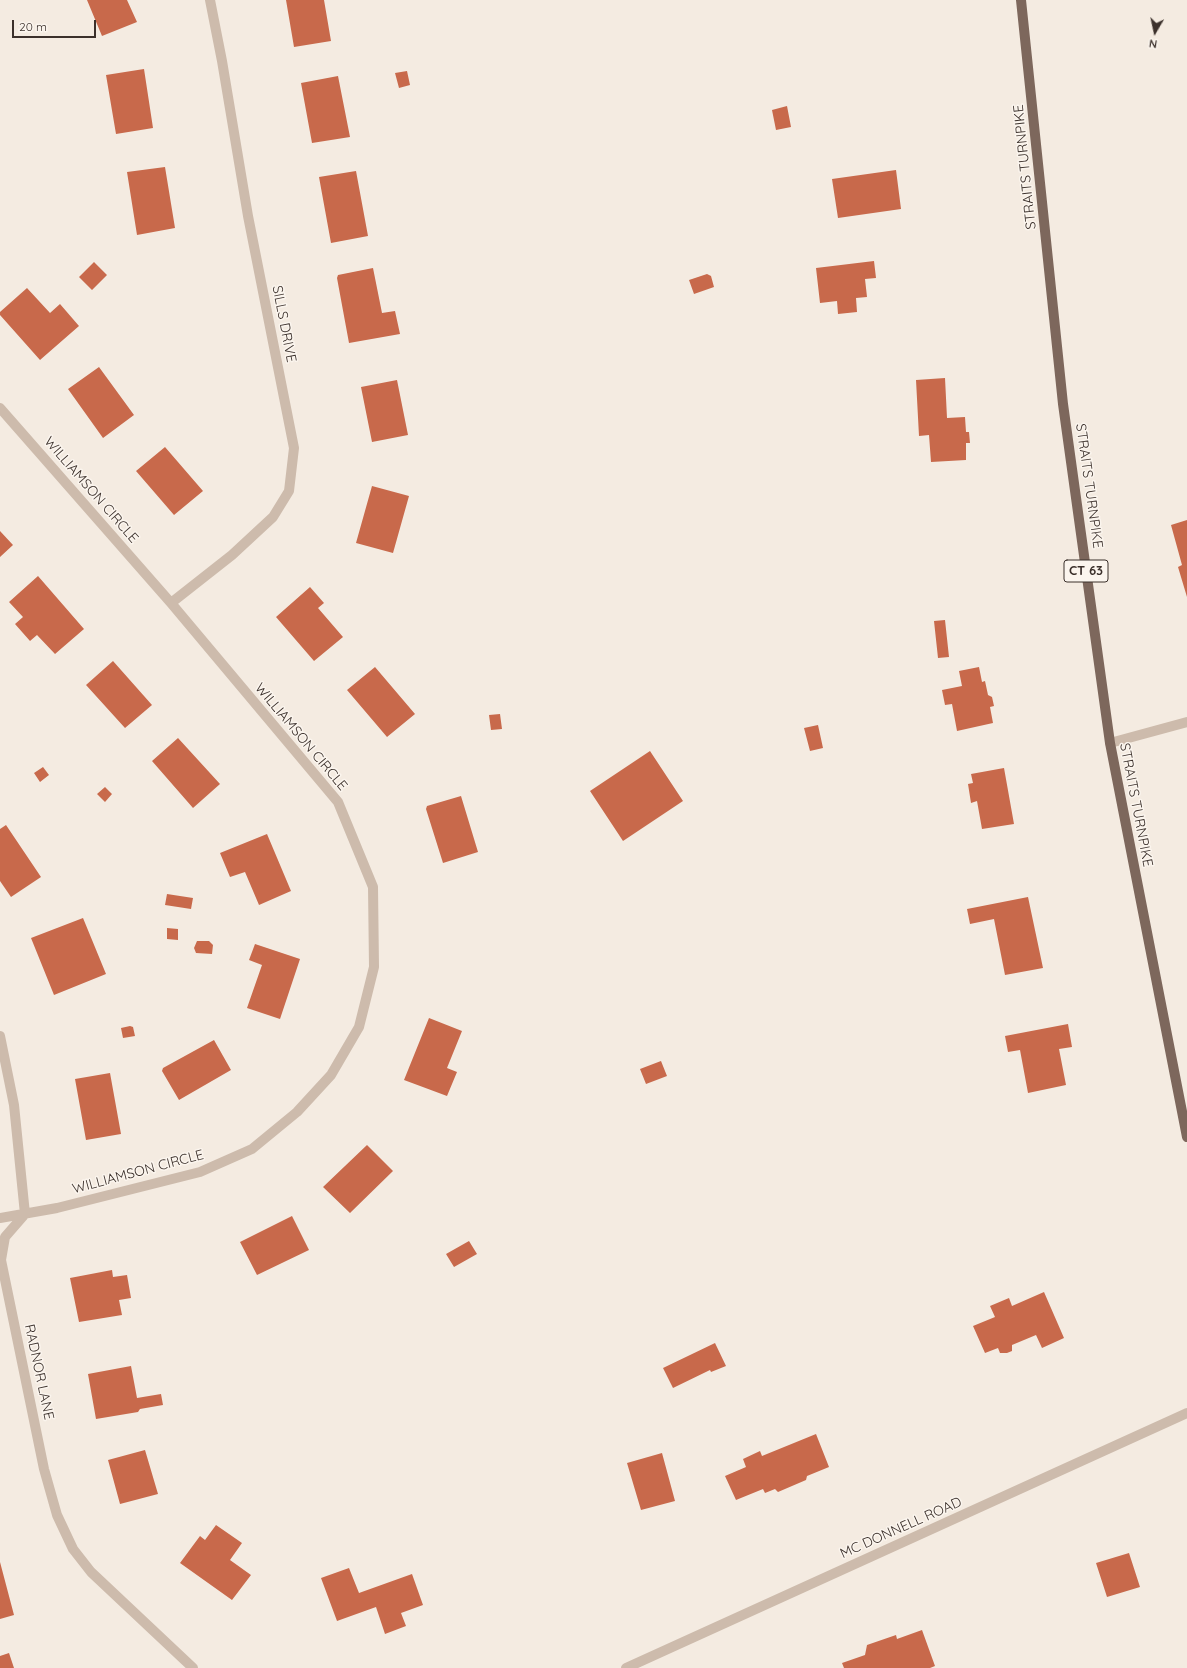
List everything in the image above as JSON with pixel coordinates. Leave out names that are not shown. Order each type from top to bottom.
[{"type":"main road","name":"STRAITS TURNPIKE","points":[[1021,0],[1064,404],[1110,743],[1187,1136]]},
{"type":"street","name":"SILLS DRIVE","points":[[170,603],[232,555],[273,517],[289,491],[294,448],[248,216],[222,61],[210,0]]},
{"type":"street","name":"WILLIAMSON CIRCLE","points":[[0,408],[170,603],[338,802],[373,887],[374,966],[359,1028],[331,1075],[297,1112],[252,1149],[200,1172],[57,1208],[0,1218]]},
{"type":"street","points":[[1110,743],[1187,722]]},
{"type":"street","points":[[0,1036],[14,1105],[25,1214]]},
{"type":"street","name":"RADNOR LANE","points":[[25,1214],[5,1237],[1,1260],[44,1469],[57,1515],[73,1549],[92,1572],[193,1668]]},
{"type":"street","name":"MC DONNELL ROAD","points":[[626,1668],[1187,1412]]},
{"type":"building","points":[[87,0],[127,0],[137,22],[102,36]]},
{"type":"building","points":[[286,0],[324,0],[331,41],[294,47]]},
{"type":"building","points":[[144,69],[153,128],[116,134],[106,75]]},
{"type":"building","points":[[407,71],[410,85],[399,88],[395,73]]},
{"type":"building","points":[[338,76],[350,137],[312,143],[301,83]]},
{"type":"building","points":[[787,106],[791,127],[776,130],[772,110]]},
{"type":"building","points":[[165,167],[175,228],[137,235],[127,172]]},
{"type":"building","points":[[896,170],[901,209],[838,218],[832,179]]},
{"type":"building","points":[[356,171],[368,236],[331,243],[319,177]]},
{"type":"building","points":[[874,261],[876,278],[865,279],[867,297],[856,298],[857,312],[838,314],[837,301],[820,303],[816,268]]},
{"type":"building","points":[[94,262],[107,275],[92,290],[79,277]]},
{"type":"building","points":[[373,268],[382,313],[395,311],[400,334],[349,343],[337,278],[338,275]]},
{"type":"building","points":[[707,274],[711,276],[714,287],[694,294],[689,280]]},
{"type":"building","points":[[27,288],[50,313],[60,304],[79,326],[40,360],[0,315],[0,312]]},
{"type":"building","points":[[99,367],[134,415],[103,438],[68,389]]},
{"type":"building","points":[[945,378],[947,418],[965,417],[966,432],[969,432],[970,443],[966,443],[966,460],[931,462],[929,435],[919,436],[916,380]]},
{"type":"building","points":[[397,380],[408,435],[372,442],[361,387]]},
{"type":"building","points":[[165,447],[203,491],[174,515],[136,471]]},
{"type":"building","points":[[372,486],[409,496],[393,553],[356,543]]},
{"type":"building","points":[[1187,520],[1187,597],[1178,567],[1182,565],[1171,525]]},
{"type":"building","points":[[0,531],[13,545],[0,557]]},
{"type":"building","points":[[38,576],[84,629],[55,654],[37,635],[30,641],[15,624],[23,617],[9,602]]},
{"type":"building","points":[[310,587],[324,603],[318,608],[343,637],[314,661],[276,617]]},
{"type":"building","points":[[945,620],[949,657],[938,658],[934,621]]},
{"type":"building","points":[[113,661],[152,705],[125,728],[86,685]]},
{"type":"building","points":[[375,667],[415,714],[387,737],[347,690]]},
{"type":"building","points":[[979,667],[982,682],[985,681],[988,695],[992,697],[994,706],[990,707],[993,723],[957,731],[952,704],[945,705],[942,690],[962,686],[959,671]]},
{"type":"building","points":[[500,714],[502,729],[491,730],[489,715]]},
{"type":"building","points":[[818,725],[823,748],[810,751],[804,728]]},
{"type":"building","points":[[178,738],[220,784],[193,808],[152,761]]},
{"type":"building","points":[[650,751],[683,801],[623,841],[590,791]]},
{"type":"building","points":[[43,767],[49,775],[40,782],[34,773]]},
{"type":"building","points":[[1004,768],[1014,824],[982,829],[977,801],[971,803],[968,784],[973,783],[971,774]]},
{"type":"building","points":[[105,787],[112,794],[105,802],[97,794]]},
{"type":"building","points":[[461,796],[478,852],[443,863],[426,809],[427,806]]},
{"type":"building","points":[[6,825],[41,877],[11,897],[0,881],[0,829]]},
{"type":"building","points":[[267,834],[291,891],[259,905],[245,872],[230,877],[220,853]]},
{"type":"building","points":[[167,894],[193,898],[191,909],[165,905]]},
{"type":"building","points":[[1028,897],[1043,968],[1005,975],[994,919],[970,924],[967,909]]},
{"type":"building","points":[[83,918],[106,974],[54,995],[31,938]]},
{"type":"building","points":[[167,928],[178,929],[178,940],[167,939]]},
{"type":"building","points":[[197,941],[209,941],[213,945],[212,954],[196,953],[194,948]]},
{"type":"building","points":[[255,944],[300,959],[280,1019],[247,1008],[262,965],[249,960]]},
{"type":"building","points":[[429,1018],[462,1031],[447,1068],[457,1072],[447,1096],[404,1080]]},
{"type":"building","points":[[1068,1024],[1072,1047],[1059,1049],[1066,1085],[1028,1093],[1020,1050],[1008,1052],[1005,1036]]},
{"type":"building","points":[[130,1026],[133,1027],[135,1036],[123,1038],[121,1028]]},
{"type":"building","points":[[214,1040],[231,1070],[179,1100],[162,1071],[163,1068]]},
{"type":"building","points":[[661,1061],[667,1076],[646,1084],[640,1069]]},
{"type":"building","points":[[110,1073],[121,1134],[86,1140],[75,1079]]},
{"type":"building","points":[[367,1145],[393,1171],[350,1213],[323,1187]]},
{"type":"building","points":[[292,1216],[309,1250],[257,1275],[240,1242]]},
{"type":"building","points":[[469,1241],[477,1254],[454,1267],[446,1254]]},
{"type":"building","points":[[112,1270],[113,1277],[127,1275],[131,1298],[119,1300],[122,1315],[79,1322],[70,1278]]},
{"type":"building","points":[[1044,1292],[1064,1338],[1042,1348],[1036,1335],[1012,1345],[1012,1351],[1007,1353],[1000,1353],[998,1348],[985,1353],[973,1326],[995,1317],[990,1306],[1009,1298],[1012,1306]]},
{"type":"building","points":[[715,1343],[726,1366],[711,1372],[710,1370],[673,1388],[663,1368]]},
{"type":"building","points":[[131,1366],[137,1398],[161,1394],[163,1405],[140,1409],[138,1412],[96,1419],[88,1374]]},
{"type":"building","points":[[816,1434],[829,1467],[807,1476],[806,1480],[778,1492],[775,1489],[765,1493],[763,1489],[736,1500],[725,1476],[746,1467],[743,1459],[760,1451],[762,1456]]},
{"type":"building","points":[[145,1450],[158,1494],[120,1504],[108,1460]]},
{"type":"building","points":[[662,1453],[675,1501],[641,1510],[627,1463]]},
{"type":"building","points":[[216,1525],[242,1543],[230,1560],[251,1575],[232,1600],[180,1563],[200,1536],[205,1540]]},
{"type":"building","points":[[1129,1553],[1140,1587],[1107,1597],[1096,1563]]},
{"type":"building","points":[[0,1562],[14,1615],[0,1619]]},
{"type":"building","points":[[349,1568],[359,1593],[412,1574],[423,1605],[401,1613],[406,1626],[385,1634],[376,1607],[337,1621],[321,1578]]},
{"type":"building","points":[[922,1630],[935,1666],[930,1668],[844,1668],[842,1663],[865,1655],[867,1645],[896,1635],[897,1639]]},
{"type":"building","points":[[9,1653],[14,1668],[0,1668],[0,1656]]}]
